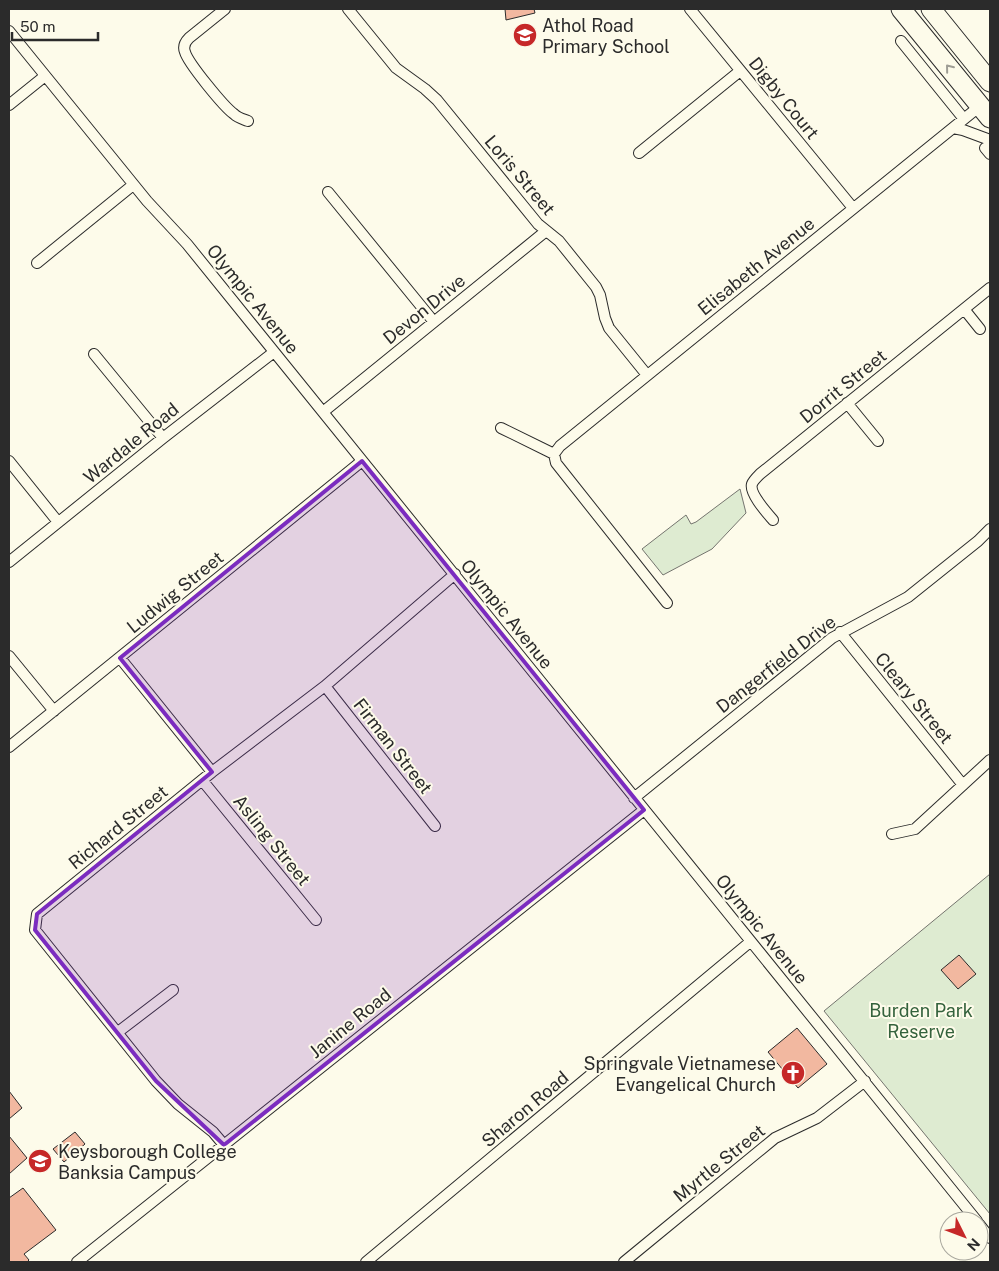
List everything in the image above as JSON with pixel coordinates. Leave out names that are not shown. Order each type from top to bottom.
[{"type":"highway","points":[[901,9],[987,107]]},
{"type":"highway","points":[[931,9],[990,82]]},
{"type":"street","points":[[225,9],[185,42],[185,53],[228,109],[238,117],[248,121]]},
{"type":"street","name":"Loris Street","points":[[348,9],[396,68],[437,100],[538,224],[559,241],[596,287],[609,328],[647,375]]},
{"type":"street","name":"Digby Court","points":[[690,9],[853,208]]},
{"type":"street","name":"Olympic Avenue","points":[[9,31],[133,185],[180,236],[324,412],[362,462],[455,574],[750,942],[969,1211]]},
{"type":"street","points":[[901,41],[964,119]]},
{"type":"street","points":[[639,153],[740,71]]},
{"type":"street","points":[[9,105],[45,76]]},
{"type":"street","name":"Elisabeth Avenue","points":[[554,454],[560,446],[964,119],[987,107]]},
{"type":"street","points":[[953,128],[963,130],[988,147]]},
{"type":"street","points":[[37,263],[133,185]]},
{"type":"street","points":[[328,192],[434,322]]},
{"type":"street","name":"Devon Drive","points":[[324,412],[546,231]]},
{"type":"street","name":"Dorrit Street","points":[[773,520],[756,499],[752,490],[752,484],[760,474],[990,288]]},
{"type":"street","points":[[964,309],[980,329]]},
{"type":"street","name":"Wardale Road","points":[[9,562],[163,438],[274,352]]},
{"type":"street","points":[[94,354],[163,438]]},
{"type":"street","points":[[847,403],[878,441]]},
{"type":"street","points":[[501,428],[554,454],[556,463],[667,603]]},
{"type":"street","points":[[9,461],[58,522]]},
{"type":"street","name":"Ludwig Street","points":[[9,747],[362,462]]},
{"type":"street","name":"Dangerfield Drive","points":[[634,798],[840,632],[908,597],[978,541],[990,528]]},
{"type":"street","name":"Richard Street","points":[[224,1145],[213,1132],[178,1104],[156,1081],[35,930],[37,914],[212,772],[325,686],[455,574]]},
{"type":"street","name":"Cleary Street","points":[[840,632],[964,785]]},
{"type":"street","points":[[9,656],[54,711]]},
{"type":"street","points":[[120,658],[212,772]]},
{"type":"street","name":"Firman Street","points":[[325,686],[435,826]]},
{"type":"street","points":[[892,834],[915,828],[990,760]]},
{"type":"street","name":"Asling Street","points":[[202,780],[316,920]]},
{"type":"street","name":"Janine Road","points":[[77,1262],[644,810]]},
{"type":"street","name":"Sharon Road","points":[[366,1262],[750,942]]},
{"type":"street","points":[[118,1032],[173,990]]},
{"type":"street","name":"Myrtle Street","points":[[624,1262],[637,1258],[775,1138],[818,1118],[865,1081]]},
{"type":"highlighted area","points":[[362,461],[644,810],[224,1145],[156,1081],[35,930],[37,914],[212,772],[120,658]]},
{"type":"green space","points":[[740,489],[746,513],[712,549],[663,575],[642,549],[686,515],[691,524],[696,522]]},
{"type":"green space","name":"Burden Park Reserve","points":[[990,874],[990,1214],[989,1211],[824,1011]]},
{"type":"building","points":[[505,9],[534,9],[535,13],[506,20]]},
{"type":"building","points":[[959,955],[976,974],[958,989],[941,970]]},
{"type":"building","points":[[797,1028],[827,1064],[798,1088],[768,1052]]},
{"type":"building","points":[[9,1091],[22,1108],[9,1119]]},
{"type":"building","points":[[75,1132],[85,1144],[64,1162],[53,1149]]},
{"type":"building","points":[[9,1136],[27,1158],[9,1174]]},
{"type":"building","points":[[23,1188],[56,1230],[24,1254],[29,1260],[27,1262],[9,1262],[9,1198]]},
{"type":"place","name":"Athol Road Primary School","points":[[525,35]]},
{"type":"place","name":"Springvale Vietnamese Evangelical Church","points":[[793,1073]]},
{"type":"place","name":"Keysborough College Banksia Campus","points":[[40,1161]]}]
